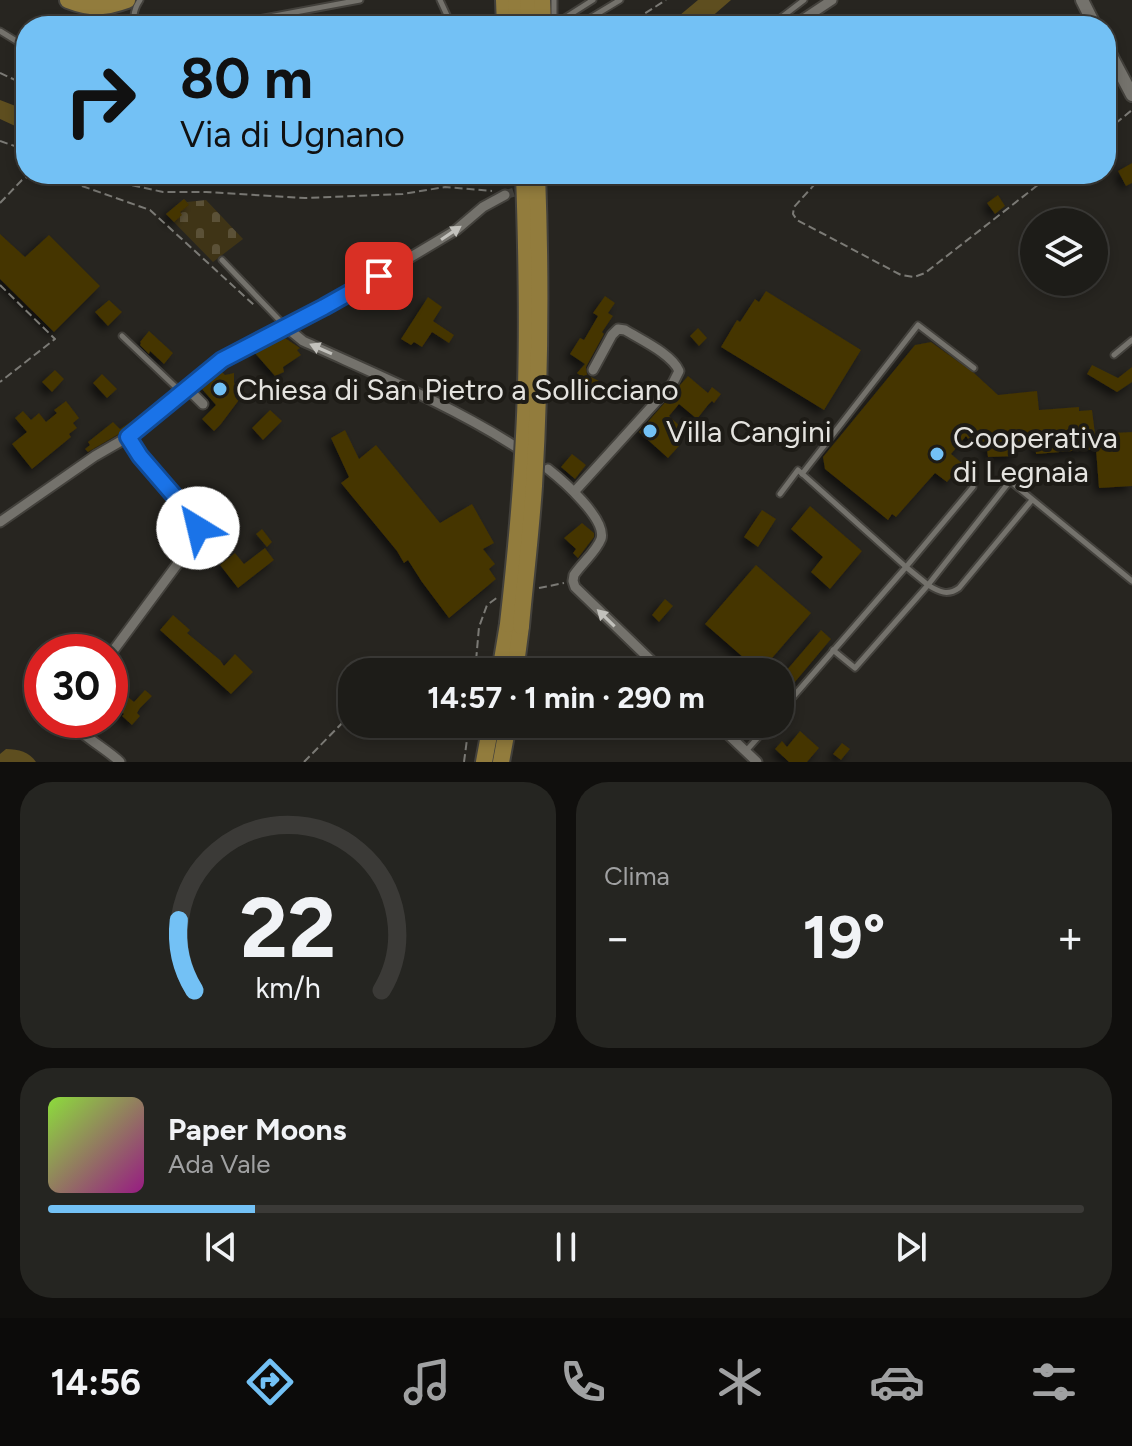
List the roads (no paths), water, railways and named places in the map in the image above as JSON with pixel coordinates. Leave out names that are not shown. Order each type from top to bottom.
[{"type":"highway","points":[[68,0],[85,7],[104,7],[127,0]]},
{"type":"highway","points":[[515,184],[525,438]]},
{"type":"highway","points":[[524,184],[525,438]]},
{"type":"highway","points":[[515,658],[515,555],[539,233],[537,184]]},
{"type":"highway","points":[[525,438],[554,184]]},
{"type":"highway","points":[[504,658],[514,625]]},
{"type":"highway","points":[[484,762],[488,738]]},
{"type":"highway","points":[[501,762],[505,738]]},
{"type":"main road","points":[[1116,65],[1132,95]]},
{"type":"street","points":[[808,16],[832,0]]},
{"type":"street","points":[[0,522],[128,437],[222,360],[324,307],[453,232],[483,207],[505,195]]},
{"type":"street","points":[[286,327],[303,341],[486,428],[525,438]]},
{"type":"street","points":[[575,491],[673,383],[679,371],[672,360],[625,330],[618,329],[593,370]]},
{"type":"street","points":[[184,390],[203,404]]},
{"type":"street","points":[[126,634],[197,535],[196,521],[140,456],[128,437]]},
{"type":"street","points":[[548,469],[575,491],[602,533],[597,545],[574,575],[575,587],[649,658]]},
{"type":"street","points":[[90,738],[120,762]]},
{"type":"street","points":[[732,738],[757,762]]},
{"type":"lane","points":[[274,16],[360,0]]},
{"type":"lane","points":[[565,16],[593,0]]},
{"type":"lane","points":[[594,16],[620,0]]},
{"type":"lane","points":[[783,16],[804,0]]},
{"type":"lane","points":[[85,7],[102,16]]},
{"type":"lane","points":[[222,260],[286,327]]},
{"type":"lane","points":[[802,474],[918,325],[974,368]]},
{"type":"lane","points":[[122,336],[184,390]]},
{"type":"lane","points":[[1114,355],[1132,340]]},
{"type":"lane","points":[[780,494],[798,470],[906,567],[928,585],[945,593],[959,588],[1032,500]]},
{"type":"lane","points":[[833,650],[855,668],[928,585],[1010,481],[1132,581]]},
{"type":"lane","points":[[794,696],[973,487]]},
{"type":"lane","points":[[746,752],[758,738]]},
{"type":"tunnel","points":[[505,195],[539,184]]},
{"type":"place","name":"Chiesa di San Pietro a Sollicciano","points":[[220,389]]},
{"type":"place","name":"Villa Cangini","points":[[650,431]]},
{"type":"place","name":"Cooperativa di Legnaia","points":[[937,454]]}]
